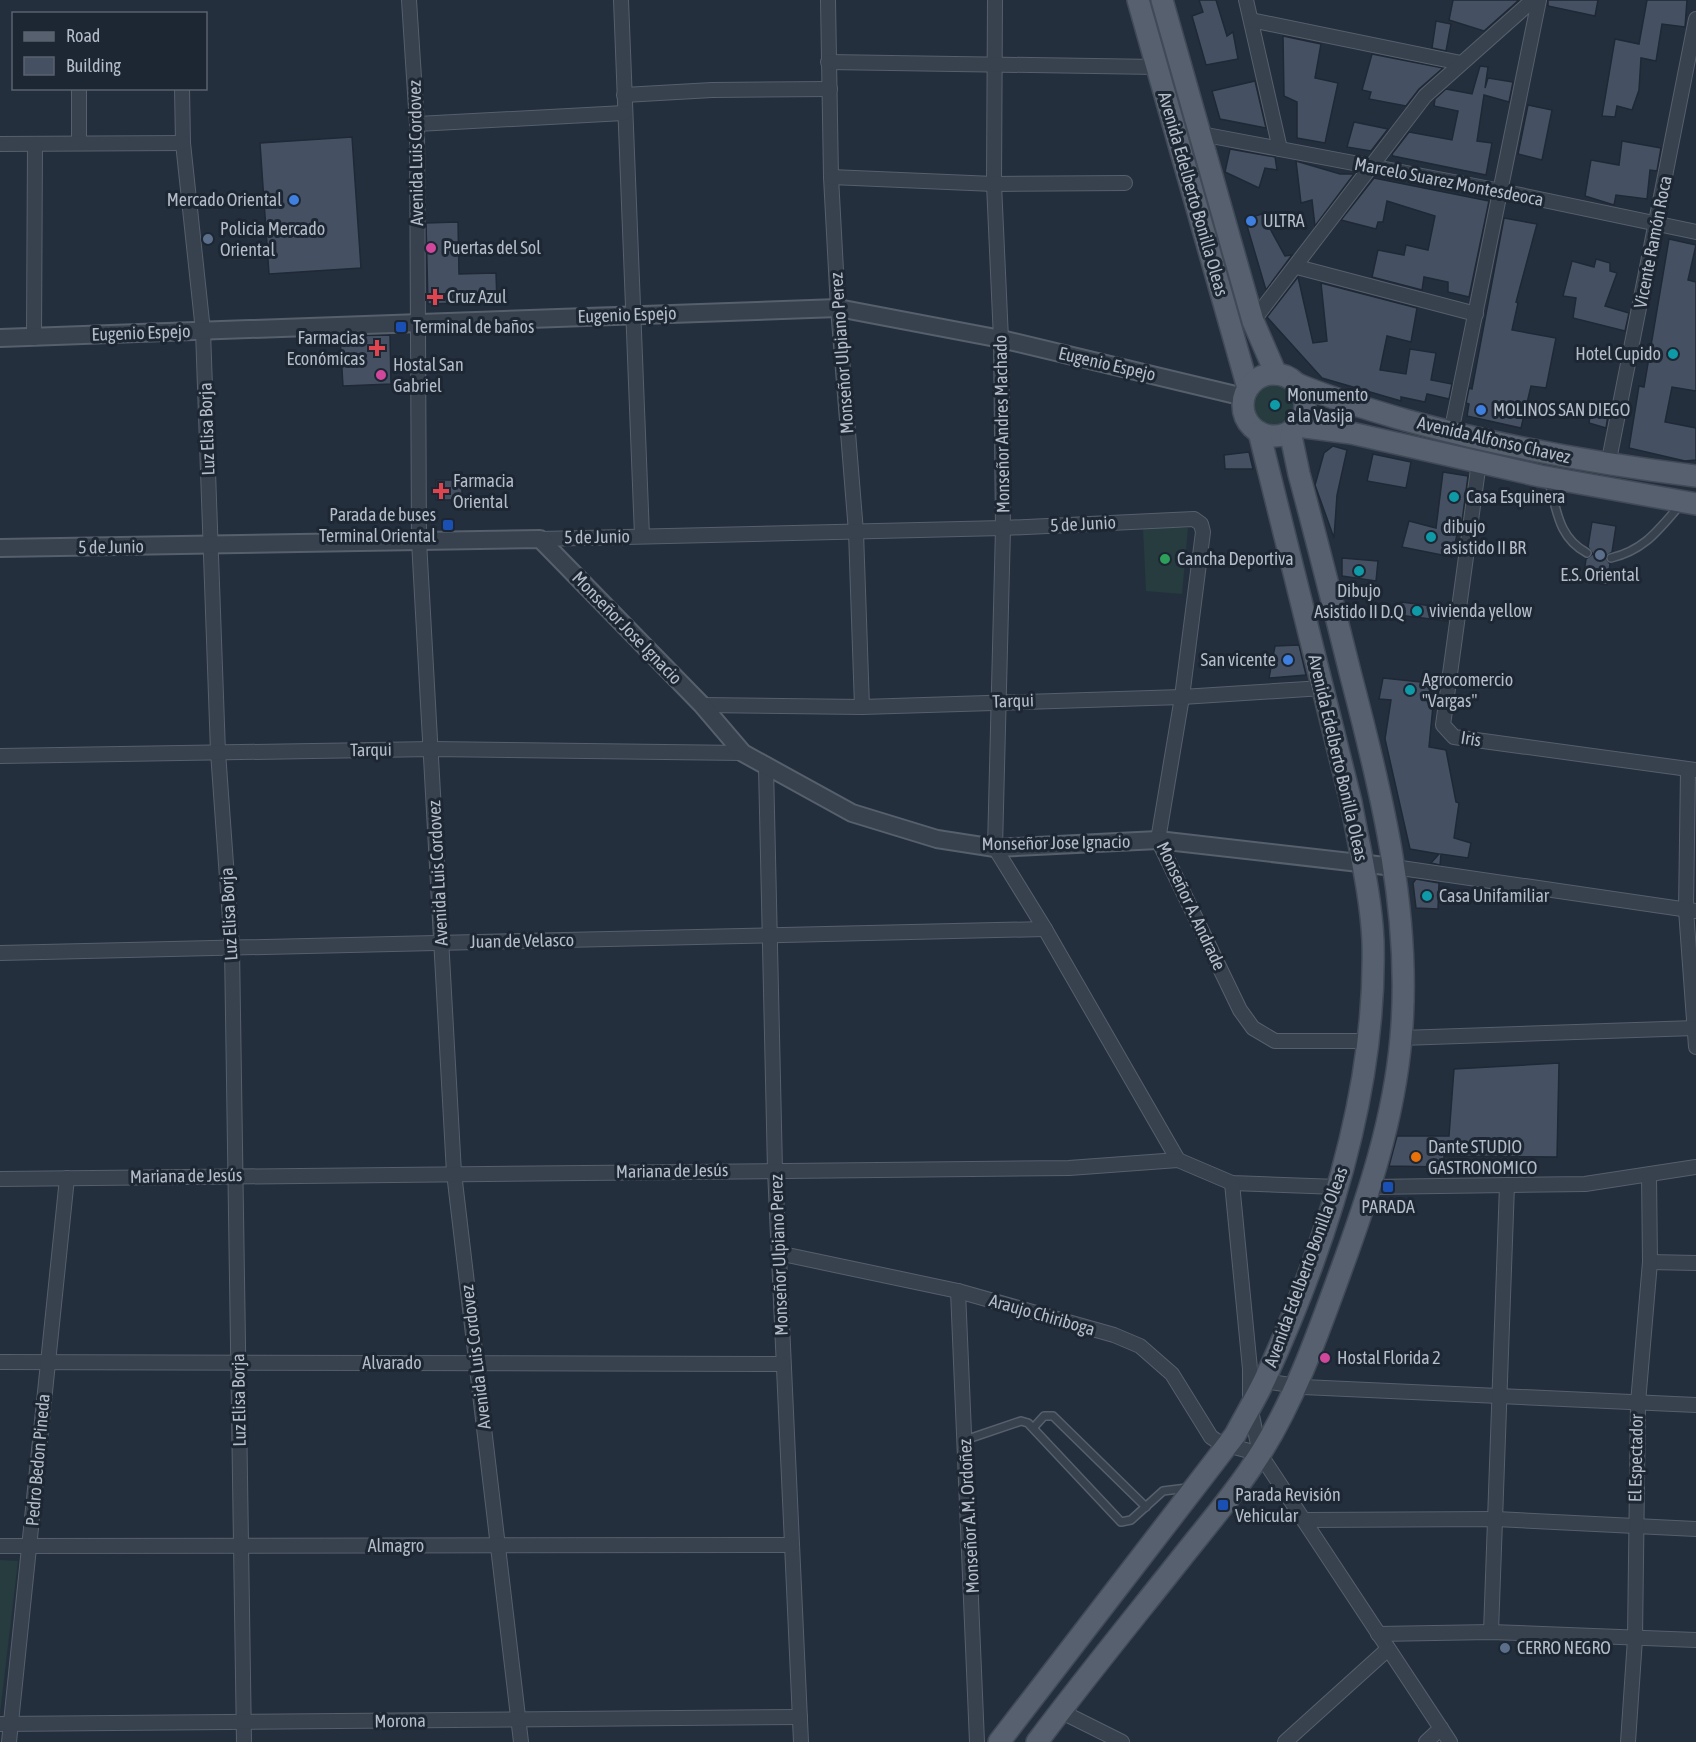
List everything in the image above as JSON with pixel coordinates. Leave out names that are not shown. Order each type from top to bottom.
[{"type":"main road","name":"Avenida Edelberto Bonilla Oleas","points":[[1138,0],[1246,393]]},
{"type":"main road","name":"Avenida Edelberto Bonilla Oleas","points":[[1162,0],[1256,327],[1276,374]]},
{"type":"main road","points":[[1256,327],[1299,373],[1335,399]]},
{"type":"main road","points":[[1276,374],[1297,384],[1305,400],[1305,410],[1295,428],[1276,436],[1259,432],[1248,420],[1246,393],[1260,377],[1276,374]]},
{"type":"main road","name":"Avenida Alfonso Chavez","points":[[1297,384],[1335,399],[1451,432],[1608,465],[1696,476]]},
{"type":"main road","name":"Avenida Edelberto Bonilla Oleas","points":[[1037,1742],[1260,1454],[1296,1387],[1371,1187],[1388,1121],[1401,1038],[1404,938],[1394,867],[1371,753],[1299,474],[1291,436],[1295,428]]},
{"type":"main road","name":"Avenida Alfonso Chavez","points":[[1295,428],[1333,430],[1547,477],[1690,503]]},
{"type":"main road","points":[[1299,474],[1300,452],[1306,441],[1333,430]]},
{"type":"main road","name":"Avenida Edelberto Bonilla Oleas","points":[[999,1742],[1229,1445],[1264,1381],[1338,1187],[1357,1115],[1369,1041],[1373,940],[1362,863],[1351,802],[1259,432]]},
{"type":"street","name":"Avenida Luis Cordovez","points":[[409,0],[417,124],[419,541],[454,1173],[521,1742]]},
{"type":"street","points":[[621,0],[642,536]]},
{"type":"street","name":"Monseñor Ulpiano Perez","points":[[828,0],[831,177],[838,308],[856,531],[862,707]]},
{"type":"street","name":"Monseñor Andres Machado","points":[[995,0],[994,184],[1001,339],[1003,528],[995,848]]},
{"type":"street","points":[[1246,0],[1280,149]]},
{"type":"street","points":[[1256,327],[1297,267],[1425,96],[1533,0]]},
{"type":"street","points":[[1451,432],[1539,0]]},
{"type":"street","name":"Vicente Ramón Roca","points":[[1608,465],[1657,226],[1696,19]]},
{"type":"street","points":[[1251,20],[1461,63]]},
{"type":"street","points":[[828,62],[1157,67]]},
{"type":"street","points":[[624,95],[702,90],[830,89]]},
{"type":"street","points":[[79,90],[79,143]]},
{"type":"street","name":"Luz Elisa Borja","points":[[182,90],[183,143],[203,331],[218,752],[232,948],[244,1742]]},
{"type":"street","points":[[417,124],[624,113]]},
{"type":"street","name":"Marcelo Suarez Montesdeoca","points":[[1201,134],[1501,191],[1657,226],[1696,232]]},
{"type":"street","points":[[0,144],[183,143]]},
{"type":"street","points":[[34,338],[35,144]]},
{"type":"street","points":[[831,177],[994,184],[1125,183]]},
{"type":"street","points":[[1297,267],[1476,314]]},
{"type":"street","name":"Eugenio Espejo","points":[[0,338],[838,308],[1001,339],[1246,393]]},
{"type":"street","name":"Iris","points":[[1479,462],[1443,725],[1448,733],[1454,737],[1692,770]]},
{"type":"street","name":"5 de Junio","points":[[0,548],[211,546],[1003,528],[1194,519]]},
{"type":"street","name":"Monseñor A. Andrade","points":[[1194,519],[1201,524],[1203,532],[1182,697],[1158,840],[1240,1010],[1253,1028],[1275,1041],[1369,1041]]},
{"type":"street","name":"Monseñor Jose Ignacio","points":[[540,539],[702,705],[743,753],[852,813],[937,839],[995,848],[1158,840],[1394,867]]},
{"type":"street","name":"Tarqui","points":[[702,705],[862,707],[1182,697],[1323,688]]},
{"type":"street","name":"Tarqui","points":[[0,756],[432,749],[743,753]]},
{"type":"street","name":"Monseñor Ulpiano Perez","points":[[766,767],[775,1170],[801,1742]]},
{"type":"street","points":[[1692,770],[1691,911],[1696,1047]]},
{"type":"street","points":[[995,848],[1045,929],[1178,1160]]},
{"type":"street","points":[[1394,867],[1691,911]]},
{"type":"street","name":"Juan de Velasco","points":[[0,953],[1045,929]]},
{"type":"street","points":[[1401,1038],[1695,1028]]},
{"type":"street","name":"Mariana de Jesús","points":[[0,1179],[1070,1168],[1178,1160],[1232,1183],[1338,1187]]},
{"type":"street","points":[[1371,1187],[1585,1184],[1696,1167]]},
{"type":"street","name":"El Espectador","points":[[1628,1742],[1635,1639],[1634,1527],[1638,1403],[1650,1262],[1649,1175]]},
{"type":"street","name":"Pedro Bedon Pineda","points":[[9,1742],[5,1724],[31,1546],[46,1362],[67,1178]]},
{"type":"street","points":[[1232,1183],[1250,1369],[1250,1406],[1260,1454],[1306,1520],[1450,1742]]},
{"type":"street","points":[[1491,1632],[1507,1185]]},
{"type":"street","name":"Araujo Chiriboga","points":[[778,1252],[958,1291],[1114,1335],[1140,1346],[1172,1374],[1206,1431],[1220,1443],[1260,1454]]},
{"type":"street","points":[[1650,1262],[1696,1263]]},
{"type":"street","name":"Monseñor A.M. Ordoñez","points":[[958,1291],[977,1742]]},
{"type":"street","name":"Alvarado","points":[[0,1362],[783,1364]]},
{"type":"street","points":[[1264,1381],[1296,1387],[1696,1405]]},
{"type":"street","points":[[1306,1520],[1496,1519],[1696,1529]]},
{"type":"street","name":"Almagro","points":[[0,1546],[792,1545]]},
{"type":"street","points":[[1378,1634],[1491,1632],[1696,1640]]},
{"type":"street","points":[[1285,1742],[1388,1649]]},
{"type":"street","points":[[1060,1711],[1098,1737],[1122,1742]]},
{"type":"street","name":"Morona","points":[[5,1724],[800,1717]]},
{"type":"street","points":[[1426,1742],[1441,1728]]},
{"type":"lane","points":[[1547,477],[1562,528],[1572,545],[1587,553]]},
{"type":"lane","points":[[1611,558],[1630,553],[1690,503]]},
{"type":"lane","points":[[1034,1427],[1044,1416],[1053,1416],[1146,1507]]},
{"type":"lane","points":[[965,1440],[1021,1421],[1034,1427]]},
{"type":"lane","points":[[1034,1427],[1035,1433],[1121,1522],[1131,1520],[1163,1491],[1198,1486]]},
{"type":"green space","points":[[1275,384],[1290,390],[1296,405],[1290,420],[1275,426],[1260,420],[1254,405],[1260,390]]},
{"type":"green space","name":"Cancha Deportiva","points":[[1143,528],[1188,528],[1182,594],[1146,591]]},
{"type":"green space","points":[[0,1560],[18,1561],[0,1713]]},
{"type":"building","points":[[1199,0],[1216,0],[1227,36],[1233,32],[1238,59],[1206,65],[1192,16],[1203,12]]},
{"type":"building","points":[[1453,0],[1519,0],[1484,31],[1449,20]]},
{"type":"building","points":[[1548,0],[1598,0],[1595,16],[1548,6]]},
{"type":"building","points":[[1647,0],[1687,0],[1685,27],[1662,24],[1656,61],[1641,58],[1639,90],[1632,110],[1617,106],[1615,117],[1602,116],[1615,39],[1639,44]]},
{"type":"building","points":[[1436,21],[1451,24],[1446,51],[1432,48]]},
{"type":"building","points":[[1283,36],[1321,44],[1315,78],[1338,83],[1325,143],[1297,138],[1297,102],[1284,96]]},
{"type":"building","points":[[1372,54],[1443,68],[1419,89],[1406,106],[1369,99],[1371,92],[1362,90]]},
{"type":"building","points":[[1480,66],[1488,67],[1485,88],[1488,78],[1513,82],[1509,102],[1484,95],[1477,141],[1492,143],[1486,175],[1393,156],[1392,154],[1409,132],[1452,140],[1458,111],[1434,106],[1435,99],[1446,89],[1472,94]]},
{"type":"building","points":[[1255,81],[1266,128],[1220,119],[1212,91]]},
{"type":"building","points":[[1528,105],[1552,110],[1542,160],[1518,154]]},
{"type":"building","points":[[1354,122],[1388,129],[1371,151],[1347,147]]},
{"type":"building","points":[[352,137],[361,268],[269,274],[260,143]]},
{"type":"building","points":[[1622,141],[1661,148],[1657,171],[1650,170],[1647,199],[1616,195],[1614,205],[1585,196],[1591,160],[1619,165]]},
{"type":"building","points":[[1230,149],[1275,157],[1277,170],[1265,168],[1259,188],[1225,172]]},
{"type":"building","points":[[1296,161],[1340,174],[1354,174],[1315,226],[1312,200],[1301,203]]},
{"type":"building","points":[[1374,178],[1489,201],[1469,297],[1448,292],[1448,282],[1424,277],[1422,290],[1372,277],[1378,250],[1404,255],[1406,245],[1428,250],[1435,216],[1387,201],[1383,222],[1378,222],[1376,229],[1341,220]]},
{"type":"building","points":[[1262,214],[1285,256],[1292,255],[1266,290],[1245,219]]},
{"type":"building","points":[[1504,218],[1537,224],[1516,302],[1518,303],[1512,330],[1556,338],[1546,388],[1531,386],[1521,428],[1467,416],[1469,404],[1466,403],[1469,388],[1472,389]]},
{"type":"building","points":[[458,222],[459,274],[496,273],[497,302],[428,304],[426,223]]},
{"type":"building","points":[[1669,239],[1696,245],[1688,280],[1696,282],[1696,391],[1672,387],[1665,422],[1696,428],[1696,460],[1685,461],[1629,448],[1639,386],[1644,387]]},
{"type":"building","points":[[1596,259],[1610,263],[1610,271],[1617,273],[1605,306],[1629,313],[1625,331],[1573,318],[1576,298],[1563,296],[1572,261],[1594,267]]},
{"type":"building","points":[[1298,277],[1313,343],[1327,341],[1321,283],[1417,308],[1411,342],[1387,336],[1380,370],[1406,374],[1410,349],[1436,353],[1431,380],[1452,384],[1449,399],[1427,394],[1425,402],[1401,397],[1401,401],[1322,378],[1267,317]]},
{"type":"building","points":[[390,335],[391,384],[343,386],[340,336]]},
{"type":"building","points":[[1592,404],[1609,408],[1606,428],[1589,423]]},
{"type":"building","points":[[1333,446],[1347,450],[1337,495],[1334,538],[1315,485],[1324,453]]},
{"type":"building","points":[[1249,452],[1253,469],[1225,469],[1224,455]]},
{"type":"building","points":[[1373,454],[1411,462],[1406,488],[1367,481]]},
{"type":"building","points":[[1443,472],[1468,476],[1462,522],[1460,521],[1452,557],[1402,547],[1409,521],[1436,528]]},
{"type":"building","points":[[436,480],[462,480],[462,500],[436,500]]},
{"type":"building","points":[[1592,522],[1616,526],[1612,552],[1605,557],[1610,564],[1607,585],[1583,581],[1586,559],[1593,554],[1588,547]]},
{"type":"building","name":"Dibujo Asistido II D.Q","points":[[1342,558],[1378,561],[1376,581],[1342,576]]},
{"type":"building","name":"vivienda yellow","points":[[1401,602],[1448,608],[1447,621],[1398,615]]},
{"type":"building","name":"San vicente","points":[[1299,645],[1306,675],[1269,678],[1275,646]]},
{"type":"building","points":[[1383,678],[1440,684],[1436,707],[1433,706],[1429,747],[1446,750],[1456,802],[1459,803],[1454,838],[1471,843],[1468,858],[1441,854],[1440,865],[1431,863],[1439,854],[1410,849],[1385,739],[1391,700],[1379,699]]},
{"type":"building","name":"Casa Unifamiliar","points":[[1416,879],[1439,883],[1438,909],[1416,908],[1413,883]]},
{"type":"building","points":[[1559,1063],[1557,1157],[1444,1156],[1444,1167],[1389,1166],[1397,1136],[1449,1136],[1454,1069]]},
{"type":"place","name":"Mercado Oriental","points":[[294,200]]},
{"type":"place","name":"ULTRA","points":[[1251,221]]},
{"type":"place","name":"Policia Mercado Oriental","points":[[208,239]]},
{"type":"place","name":"Puertas del Sol","points":[[431,248]]},
{"type":"place","name":"Cruz Azul","points":[[435,297]]},
{"type":"place","name":"Terminal de baños","points":[[401,327]]},
{"type":"place","name":"Farmacias Económicas","points":[[377,348]]},
{"type":"place","name":"Hotel Cupido","points":[[1673,354]]},
{"type":"place","name":"Hostal San Gabriel","points":[[381,375]]},
{"type":"place","name":"Monumento a la Vasija","points":[[1275,405]]},
{"type":"place","name":"MOLINOS SAN DIEGO","points":[[1481,410]]},
{"type":"place","name":"Farmacia Oriental","points":[[441,491]]},
{"type":"place","name":"Casa Esquinera","points":[[1454,497]]},
{"type":"place","name":"Parada de buses Terminal Oriental","points":[[448,525]]},
{"type":"place","name":"dibujo asistido II BR","points":[[1431,537]]},
{"type":"place","name":"E.S. Oriental","points":[[1600,555]]},
{"type":"place","name":"Cancha Deportiva","points":[[1165,559]]},
{"type":"place","name":"Dibujo Asistido II D.Q","points":[[1359,571]]},
{"type":"place","name":"vivienda yellow","points":[[1417,611]]},
{"type":"place","name":"San vicente","points":[[1288,660]]},
{"type":"place","name":"Agrocomercio \"Vargas\"","points":[[1410,690]]},
{"type":"place","name":"Casa Unifamiliar","points":[[1427,896]]},
{"type":"place","name":"Dante STUDIO GASTRONOMICO","points":[[1416,1157]]},
{"type":"place","name":"PARADA","points":[[1388,1187]]},
{"type":"place","name":"Hostal Florida 2","points":[[1325,1358]]},
{"type":"place","name":"Parada Revisión Vehicular","points":[[1223,1505]]},
{"type":"place","name":"CERRO NEGRO","points":[[1505,1648]]}]
